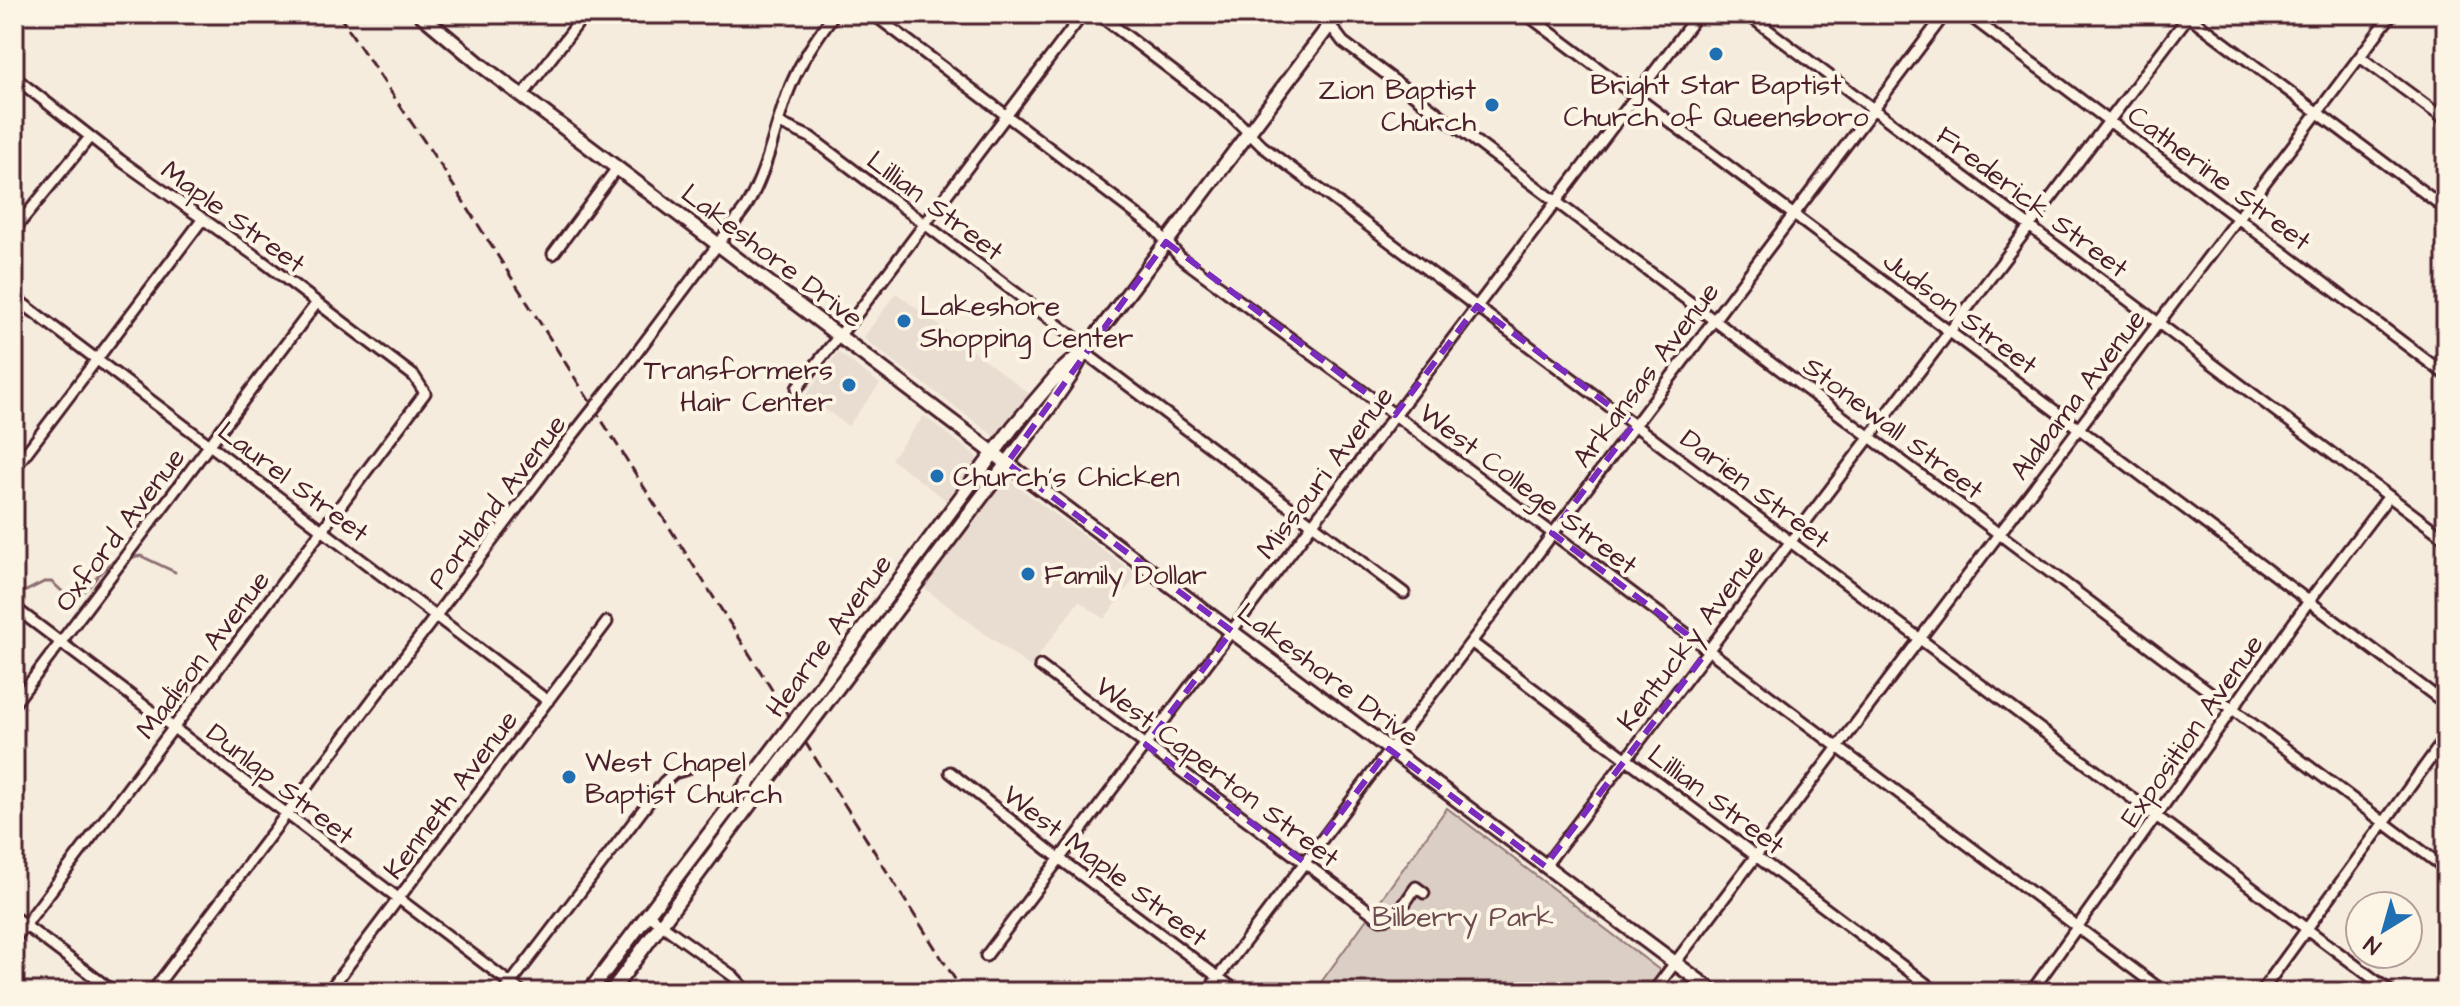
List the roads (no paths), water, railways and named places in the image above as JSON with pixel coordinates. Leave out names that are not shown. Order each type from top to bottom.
[{"type":"main road","name":"Lakeshore Drive","points":[[420,14],[522,96],[1007,463],[1714,992]]},
{"type":"main road","name":"Hearne Avenue","points":[[611,992],[1007,463],[1070,377],[1084,352],[1249,132],[1326,20],[1338,14]]},
{"type":"main road","name":"Hearne Avenue","points":[[589,992],[994,452],[1059,373],[1084,352]]},
{"type":"main road","points":[[913,559],[927,571]]},
{"type":"street","points":[[522,96],[585,14]]},
{"type":"street","name":"Portland Avenue","points":[[152,992],[719,244],[755,192],[796,72],[834,14]]},
{"type":"street","name":"West College Street","points":[[873,14],[1153,227],[1181,258],[2164,992]]},
{"type":"street","points":[[797,388],[1083,14]]},
{"type":"street","name":"Darien Street","points":[[1098,14],[1233,117],[1262,146],[2391,992]]},
{"type":"street","name":"Judson Street","points":[[1526,14],[2446,704]]},
{"type":"street","name":"Missouri Avenue","points":[[986,956],[1698,14]]},
{"type":"street","name":"Frederick Street","points":[[1747,14],[2446,539]]},
{"type":"street","name":"Arkansas Avenue","points":[[1207,992],[1945,14]]},
{"type":"street","name":"Catherine Street","points":[[1967,14],[2446,375]]},
{"type":"street","name":"Alabama Avenue","points":[[1653,992],[2392,14]]},
{"type":"street","points":[[2188,15],[2446,209]]},
{"type":"street","name":"Kentucky Avenue","points":[[1545,866],[2188,15]]},
{"type":"street","name":"Stonewall Street","points":[[1326,20],[1343,42],[2446,869]]},
{"type":"street","points":[[2360,57],[2446,120]]},
{"type":"street","name":"Maple Street","points":[[14,77],[90,137],[261,260],[414,376],[425,393]]},
{"type":"street","name":"Lillian Street","points":[[779,123],[810,137],[1074,337],[1084,352],[1404,593]]},
{"type":"street","points":[[14,230],[90,137]]},
{"type":"street","points":[[553,254],[617,168]]},
{"type":"street","points":[[14,469],[202,220]]},
{"type":"street","name":"Laurel Street","points":[[14,297],[548,701]]},
{"type":"street","name":"Oxford Avenue","points":[[14,704],[316,304]]},
{"type":"street","name":"Madison Avenue","points":[[14,940],[425,393]]},
{"type":"street","name":"Exposition Avenue","points":[[2031,992],[2309,601],[2389,496]]},
{"type":"street","name":"Dunlap Street","points":[[14,607],[398,899],[507,988],[522,992]]},
{"type":"street","name":"Kenneth Avenue","points":[[328,992],[607,622]]},
{"type":"street","name":"Lillian Street","points":[[1471,642],[1937,992]]},
{"type":"street","name":"West Caperton Street","points":[[1040,666],[1380,919],[1389,920],[1397,914],[1416,887],[1424,893]]},
{"type":"street","points":[[2261,992],[2446,737]]},
{"type":"street","points":[[507,988],[664,782],[674,773],[687,769]]},
{"type":"street","name":"West Maple Street","points":[[950,772],[1238,992]]},
{"type":"street","points":[[648,915],[733,976],[748,992]]},
{"type":"street","points":[[14,917],[114,992]]},
{"type":"waterway","points":[[134,557],[141,556],[175,572]]},
{"type":"waterway","points":[[14,597],[44,582],[52,582],[65,594],[75,598],[117,559]]},
{"type":"railway","points":[[338,14],[441,166],[963,992]]},
{"type":"place","name":"Bright Star Baptist Church of Queensboro","points":[[1716,54]]},
{"type":"place","name":"Zion Baptist Church","points":[[1492,105]]},
{"type":"place","name":"Lakeshore Shopping Center","points":[[904,321]]},
{"type":"place","name":"Transformers Hair Center","points":[[849,385]]},
{"type":"place","name":"Church's Chicken","points":[[937,476]]},
{"type":"place","name":"Family Dollar","points":[[1028,574]]},
{"type":"place","name":"West Chapel Baptist Church","points":[[569,777]]},
{"type":"park label","name":"Bilberry Park","points":[[1463,916]]}]
